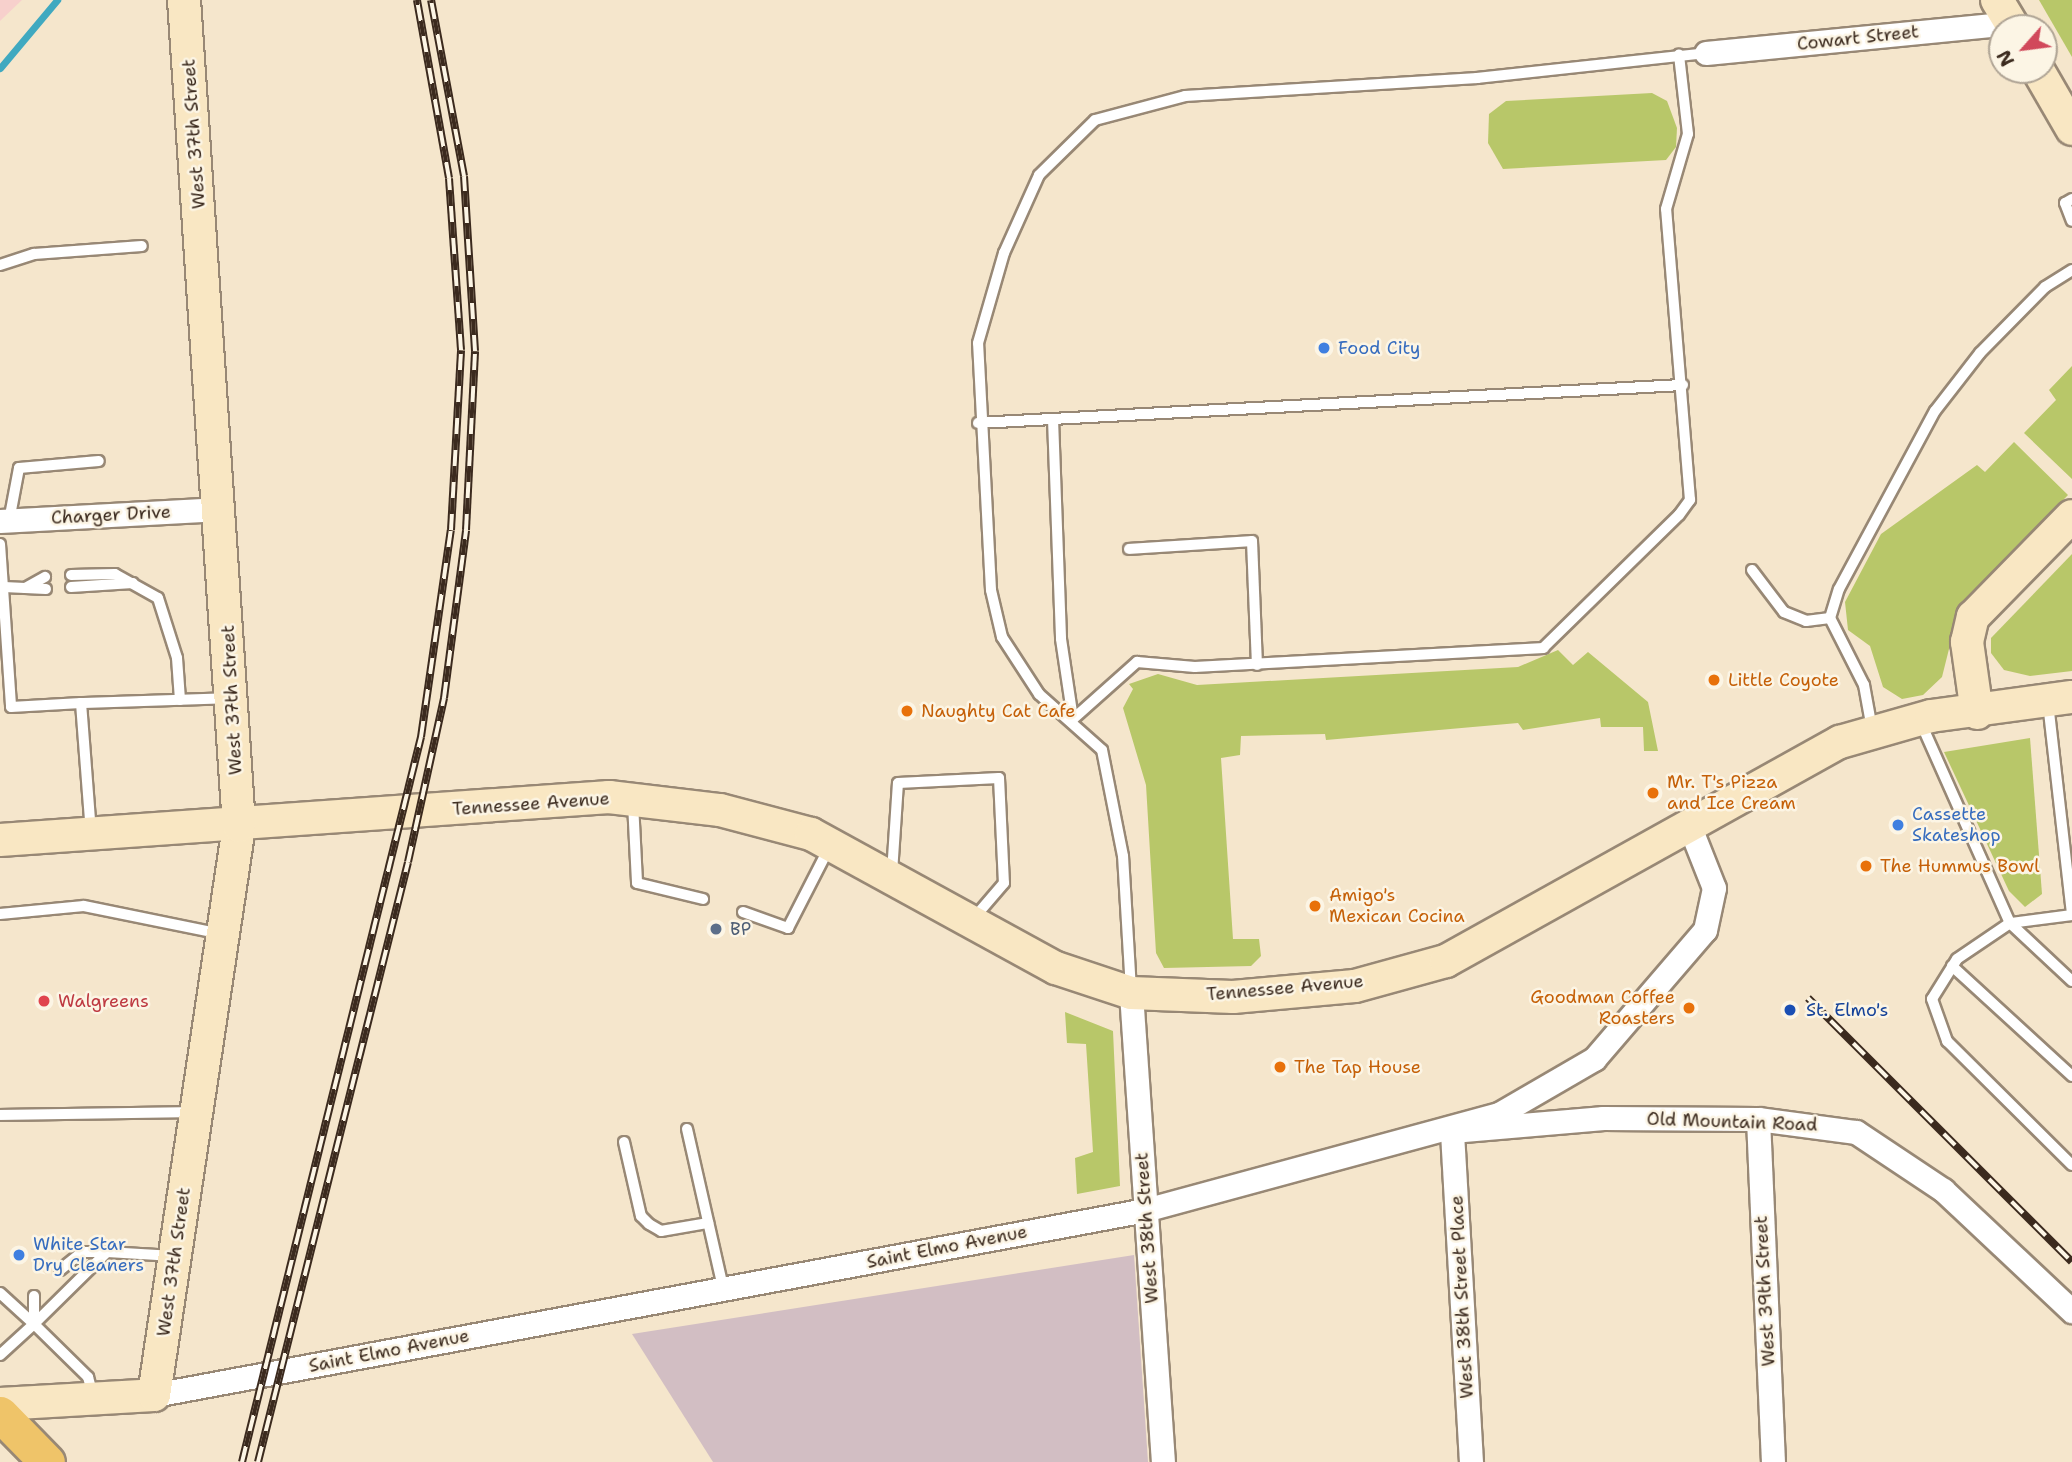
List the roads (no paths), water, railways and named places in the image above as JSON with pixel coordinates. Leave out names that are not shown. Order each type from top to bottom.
[{"type":"main road","name":"West 37th Street","points":[[154,1395],[239,827],[221,509],[184,0]]},
{"type":"main road","points":[[2046,84],[2072,129]]},
{"type":"main road","points":[[1976,712],[1967,642],[1973,617],[2072,516]]},
{"type":"main road","name":"Tennessee Avenue","points":[[0,840],[239,827],[633,799],[720,810],[831,844],[892,873],[969,923],[1056,968],[1131,993],[1233,997],[1354,986],[1438,963],[1689,825],[1872,729],[1919,719],[2059,699]]},
{"type":"main road","name":"Saint Elmo Avenue","points":[[0,1404],[154,1395]]},
{"type":"main road","points":[[0,1414],[47,1462]]},
{"type":"street","name":"Cowart Street","points":[[1706,52],[1988,19]]},
{"type":"street","name":"Charger Drive","points":[[5,521],[221,509]]},
{"type":"street","name":"Saint Elmo Avenue","points":[[154,1395],[1145,1210],[1452,1131],[1499,1114],[1594,1059],[1704,930],[1714,888],[1689,825]]},
{"type":"street","name":"West 38th Street","points":[[1131,993],[1163,1462]]},
{"type":"street","name":"Old Mountain Road","points":[[1452,1131],[1603,1118],[1758,1119],[1856,1132],[1900,1157],[2072,1311]]},
{"type":"street","name":"West 39th Street","points":[[1758,1119],[1773,1462]]},
{"type":"street","name":"West 38th Street Place","points":[[1452,1131],[1471,1462]]},
{"type":"lane","points":[[1131,993],[1110,778],[1102,750],[1073,719],[1040,694],[1002,637],[991,590],[978,423],[978,343],[1004,253],[1039,175],[1095,120],[1185,96],[1477,78],[1706,52]]},
{"type":"lane","points":[[1073,719],[1137,662],[1257,665],[1543,648],[1690,500],[1683,385],[1666,209],[1688,134],[1679,55]]},
{"type":"lane","points":[[2072,199],[2065,203],[2072,221]]},
{"type":"lane","points":[[0,265],[34,254],[142,246]]},
{"type":"lane","points":[[1829,618],[1935,411],[1980,352],[2045,287],[2072,270]]},
{"type":"lane","points":[[978,423],[1683,385]]},
{"type":"lane","points":[[1053,419],[1061,639],[1073,719]]},
{"type":"lane","points":[[5,521],[19,468],[99,461]]},
{"type":"lane","points":[[1129,549],[1252,541],[1257,665]]},
{"type":"lane","points":[[0,544],[11,707],[232,698]]},
{"type":"lane","points":[[1752,570],[1784,611],[1806,621],[1829,618]]},
{"type":"lane","points":[[71,575],[115,573],[158,598],[169,620],[180,700]]},
{"type":"lane","points":[[25,588],[45,577]]},
{"type":"lane","points":[[71,587],[133,583]]},
{"type":"lane","points":[[4,587],[46,589]]},
{"type":"lane","points":[[1829,618],[1864,685],[1872,729]]},
{"type":"lane","points":[[2059,699],[2072,914],[2011,923],[1952,966],[1932,999],[1947,1041],[2072,1165]]},
{"type":"lane","points":[[81,704],[91,835]]},
{"type":"lane","points":[[1919,719],[2011,923],[2072,981]]},
{"type":"lane","points":[[892,873],[898,783],[999,778],[1004,883],[969,923]]},
{"type":"lane","points":[[633,799],[636,883],[703,899]]},
{"type":"lane","points":[[743,912],[788,928],[831,844]]},
{"type":"lane","points":[[0,914],[84,906],[223,934]]},
{"type":"lane","points":[[1952,966],[2072,1076]]},
{"type":"lane","points":[[0,1115],[196,1112]]},
{"type":"lane","points":[[687,1129],[723,1288]]},
{"type":"lane","points":[[624,1142],[641,1216],[649,1224],[661,1231],[708,1223]]},
{"type":"lane","points":[[60,1270],[82,1252],[175,1256]]},
{"type":"lane","points":[[0,1355],[107,1252]]},
{"type":"lane","points":[[0,1293],[88,1377],[94,1399]]},
{"type":"lane","points":[[34,1296],[34,1324]]},
{"type":"waterway","points":[[0,68],[57,0]]},
{"type":"railway","points":[[242,1462],[421,737],[451,530],[461,350],[449,178],[417,0]]},
{"type":"railway","points":[[258,1462],[408,862],[444,698],[466,530],[475,351],[464,176],[431,0]]},
{"type":"railway","points":[[1808,998],[2072,1262]]},
{"type":"place","name":"Food City","points":[[1324,348]]},
{"type":"place","name":"Little Coyote","points":[[1714,680]]},
{"type":"place","name":"Naughty Cat Cafe","points":[[907,711]]},
{"type":"place","name":"Mr. T's Pizza and Ice Cream","points":[[1653,793]]},
{"type":"place","name":"Cassette Skateshop","points":[[1898,825]]},
{"type":"place","name":"The Hummus Bowl","points":[[1866,866]]},
{"type":"place","name":"Amigo's Mexican Cocina","points":[[1315,906]]},
{"type":"place","name":"BP","points":[[716,929]]},
{"type":"place","name":"Walgreens","points":[[44,1001]]},
{"type":"place","name":"Goodman Coffee Roasters","points":[[1689,1008]]},
{"type":"place","name":"St. Elmo's","points":[[1790,1010]]},
{"type":"place","name":"The Tap House","points":[[1280,1067]]},
{"type":"place","name":"White Star Dry Cleaners","points":[[19,1255]]}]
